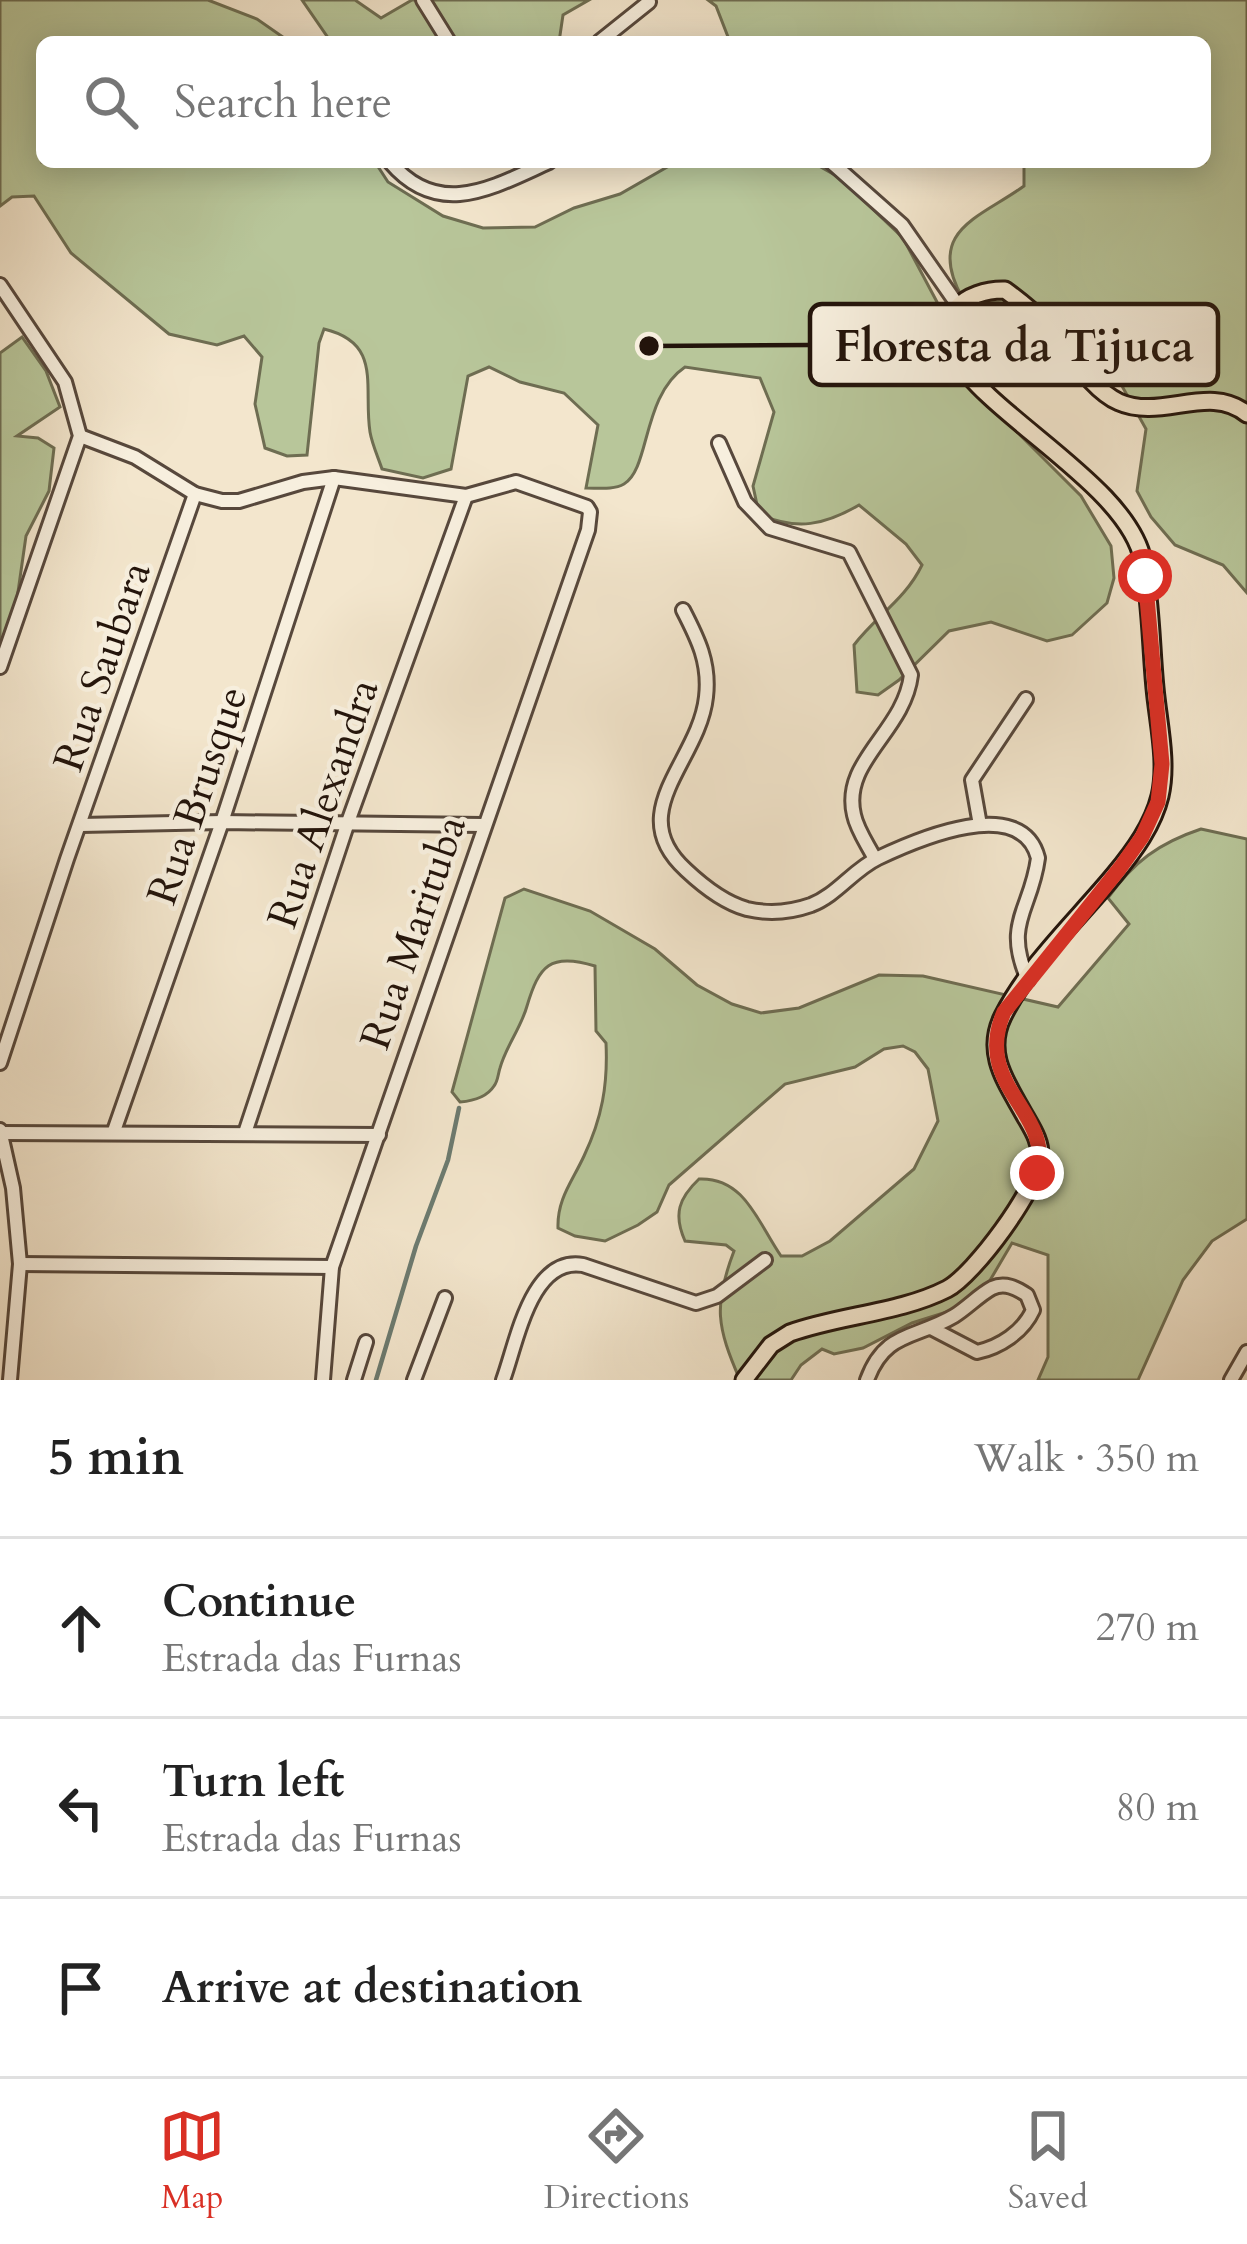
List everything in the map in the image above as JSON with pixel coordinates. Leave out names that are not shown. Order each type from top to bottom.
[{"type":"main road","points":[[744,1380],[771,1345],[790,1334],[944,1291],[975,1266],[1030,1186],[1040,1162],[1039,1141],[994,1055],[1004,1012],[1120,868],[1158,802],[1162,764],[1142,555],[1123,520],[1043,440],[971,379],[955,358],[945,334],[946,323],[958,304],[987,290],[1005,290],[1046,325],[1118,402],[1159,407],[1227,400],[1247,414]]},
{"type":"street","points":[[423,0],[445,36]]},
{"type":"street","points":[[606,36],[649,2]]},
{"type":"street","points":[[397,168],[415,184],[463,196],[536,168]]},
{"type":"street","points":[[839,168],[902,225],[958,304]]},
{"type":"street","points":[[0,285],[65,382],[80,436],[0,667]]},
{"type":"street","points":[[80,436],[135,457],[195,494],[239,501],[334,478],[466,496]]},
{"type":"street","points":[[719,443],[745,502],[770,529],[849,552],[911,675],[902,712],[863,763],[852,793],[853,814],[874,859]]},
{"type":"street","name":"Rua Brusque","points":[[114,1131],[222,822],[334,478]]},
{"type":"street","name":"Rua Marituba","points":[[323,1380],[332,1267],[588,530],[587,507],[543,488],[516,482],[466,496]]},
{"type":"street","name":"Rua Saubara","points":[[0,1063],[195,494]]},
{"type":"street","name":"Rua Alexandra","points":[[245,1132],[348,822],[466,496]]},
{"type":"street","points":[[682,610],[705,658],[707,695],[696,738],[659,814],[664,844],[674,860],[733,904],[765,912],[812,904],[874,859],[980,825],[1013,826],[1035,846],[1036,874],[1016,934],[1017,956],[1028,980]]},
{"type":"street","points":[[980,825],[973,780],[1026,699]]},
{"type":"street","points":[[81,825],[348,822],[483,826]]},
{"type":"street","points":[[10,1380],[20,1264],[0,1131],[379,1136]]},
{"type":"street","points":[[502,1380],[538,1286],[552,1268],[583,1265],[696,1303],[717,1296],[765,1259]]},
{"type":"street","points":[[20,1264],[332,1267]]},
{"type":"street","points":[[867,1380],[875,1359],[902,1335],[931,1328],[994,1287],[1010,1286],[1027,1294],[1033,1310],[1026,1325],[992,1349],[977,1352],[931,1328]]},
{"type":"street","points":[[414,1380],[445,1298]]},
{"type":"street","points":[[354,1380],[366,1342]]},
{"type":"street","points":[[1231,1380],[1247,1352]]},
{"type":"green space","points":[[0,0],[208,0],[257,19],[281,36],[36,36],[36,168],[379,168],[388,182],[443,216],[483,228],[535,227],[620,194],[666,168],[822,168],[840,178],[903,238],[937,302],[941,362],[1081,496],[1111,546],[1114,578],[1107,603],[1072,635],[1047,641],[991,622],[949,631],[878,695],[857,692],[854,645],[922,565],[906,544],[859,505],[810,523],[786,523],[759,514],[753,486],[774,412],[760,378],[685,367],[661,395],[632,476],[616,487],[586,488],[598,425],[564,393],[520,382],[489,367],[468,376],[451,469],[423,478],[382,469],[370,432],[363,356],[343,336],[324,329],[307,455],[287,456],[265,448],[255,404],[262,357],[244,336],[217,345],[169,334],[71,253],[34,196],[12,197],[0,206]]},
{"type":"green space","points":[[302,0],[355,0],[381,18],[412,0],[589,0],[563,15],[560,36],[327,36]]},
{"type":"green space","points":[[708,0],[1247,0],[1247,593],[1223,565],[1175,545],[1151,517],[1137,491],[1146,429],[1122,386],[1089,364],[1064,328],[1033,306],[963,299],[950,257],[962,229],[1024,186],[1024,168],[1211,168],[1211,36],[728,36],[716,6]]},
{"type":"green space","points":[[22,337],[46,371],[60,407],[17,436],[38,438],[54,448],[49,491],[26,536],[17,599],[0,645],[0,353]]},
{"type":"green space","points":[[1201,829],[1247,839],[1247,1219],[1212,1241],[1183,1280],[1138,1380],[1038,1380],[1048,1357],[1048,1255],[1012,1243],[989,1282],[953,1310],[912,1323],[863,1348],[834,1354],[822,1349],[791,1380],[740,1380],[720,1316],[734,1251],[726,1245],[685,1241],[679,1223],[683,1200],[699,1179],[715,1180],[749,1204],[781,1256],[802,1256],[830,1241],[914,1169],[938,1121],[928,1069],[915,1052],[903,1046],[884,1049],[855,1067],[785,1084],[669,1185],[657,1212],[605,1241],[558,1228],[563,1199],[590,1142],[605,1087],[606,1043],[596,1031],[595,966],[557,962],[542,972],[494,1086],[483,1096],[460,1102],[452,1092],[505,898],[524,889],[590,911],[655,949],[697,985],[761,1013],[799,1008],[879,975],[923,976],[1058,1007],[1129,924],[1108,898],[1117,885],[1148,855]]},
{"type":"waterway","points":[[376,1380],[416,1246],[448,1160],[459,1108]]},
{"type":"place","name":"Floresta da Tijuca","points":[[649,346]]},
{"type":"route","points":[[1037,1173],[1039,1141],[1000,1071],[994,1041],[1004,1012],[1120,868],[1158,802],[1162,764],[1145,576]]}]
